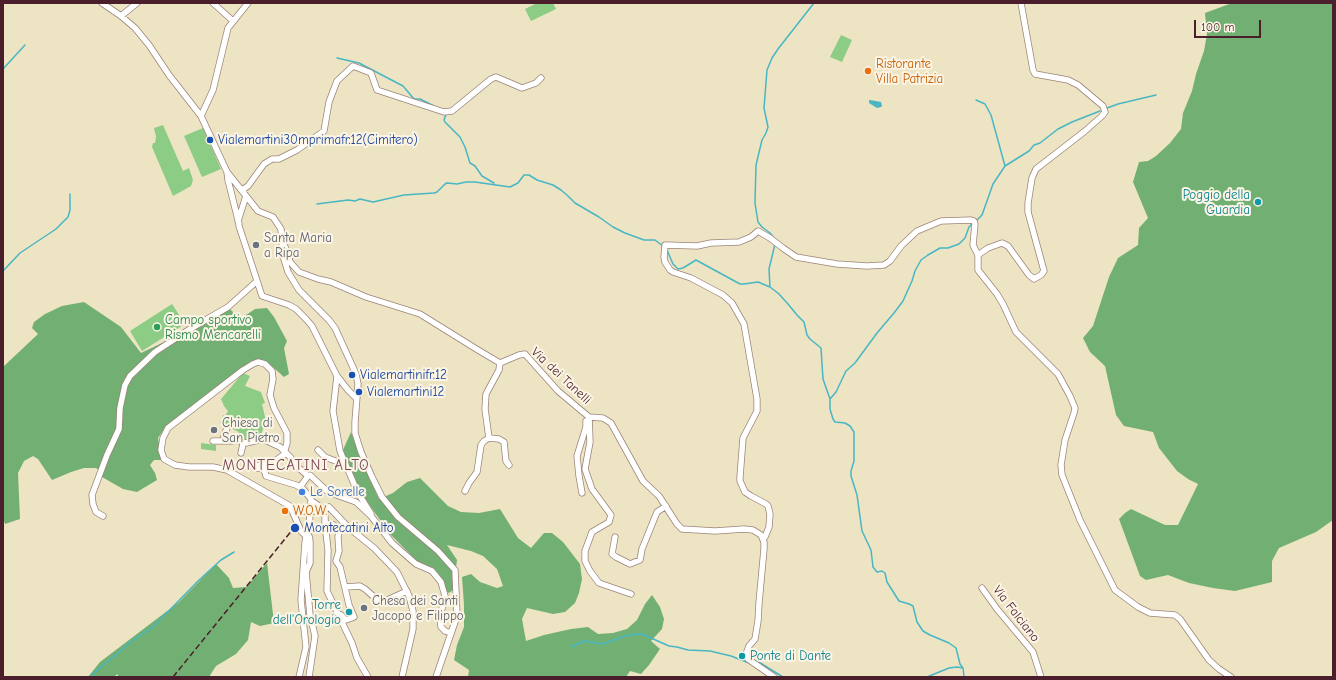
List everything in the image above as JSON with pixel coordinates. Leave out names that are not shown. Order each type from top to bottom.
[{"type":"street","points":[[102,3],[122,16],[135,28],[201,116],[227,172],[258,210],[273,217],[281,229],[283,256],[288,272],[299,290],[335,328],[356,374],[358,384],[355,433],[372,477],[382,497],[398,517],[438,551],[455,570],[457,616],[436,677]]},
{"type":"street","points":[[122,16],[137,3]]},
{"type":"street","points":[[213,3],[232,21]]},
{"type":"street","points":[[201,116],[213,90],[228,28],[232,21],[248,3]]},
{"type":"street","points":[[978,255],[988,248],[1002,243],[1008,246],[1029,275],[1034,279],[1044,272],[1028,212],[1032,178],[1036,169],[1085,131],[1105,112],[1103,106],[1078,85],[1068,80],[1035,74],[1020,3]]},
{"type":"street","points":[[242,190],[248,186],[264,164],[272,159],[279,159],[297,150],[324,132],[329,102],[337,80],[353,66],[371,72],[377,90],[444,112],[452,111],[491,79],[496,77],[522,88],[536,84],[540,78]]},
{"type":"street","points":[[227,172],[239,224],[262,296],[296,309],[306,319],[312,326],[338,376],[356,398]]},
{"type":"street","points":[[239,224],[246,196]]},
{"type":"street","points":[[774,677],[752,662],[746,654],[749,646],[755,639],[758,621],[758,603],[764,548],[763,538],[769,527],[770,514],[768,506],[745,492],[740,481],[744,438],[757,411],[758,399],[744,324],[732,303],[723,295],[691,278],[670,270],[664,257],[665,245],[697,246],[711,243],[739,242],[758,231],[796,257],[837,264],[867,266],[884,265],[890,261],[901,246],[917,231],[941,221],[971,220],[974,221],[975,224],[973,245],[978,255],[978,270],[997,294],[1016,332],[1058,374],[1073,404],[1074,413],[1065,440],[1062,475],[1080,520],[1115,590],[1138,607],[1150,613],[1175,616],[1180,619],[1209,660],[1218,669],[1231,677]]},
{"type":"street","points":[[283,245],[287,251],[290,262],[299,272],[331,282],[366,297],[420,314],[500,362],[499,370],[486,394],[485,409],[489,438]]},
{"type":"street","points":[[103,516],[96,512],[92,495],[106,455],[119,429],[120,408],[124,390],[130,376],[155,352],[190,328],[228,307],[257,281]]},
{"type":"street","name":"Via dei Tanelli","points":[[500,362],[525,354],[558,391],[588,416],[603,418],[610,422],[643,481],[659,496],[682,529],[715,531],[753,530],[758,532],[763,538]]},
{"type":"street","points":[[247,465],[256,466],[271,464],[279,459],[285,452],[287,442],[287,433],[274,408],[270,395],[273,379],[272,371],[265,364],[258,362],[243,370],[168,428],[162,438],[161,450],[164,459],[174,464],[190,467],[213,467],[227,470],[290,506],[301,531],[306,536],[309,536],[310,541],[310,563],[306,572],[310,615],[315,636],[309,677]]},
{"type":"street","points":[[338,376],[333,411],[340,450],[357,491],[371,516]]},
{"type":"street","points":[[582,493],[577,456],[588,416]]},
{"type":"street","points":[[588,416],[590,442],[585,469],[592,489],[611,516],[609,522],[592,532],[585,551],[585,561],[599,583],[630,594]]},
{"type":"street","points":[[227,428],[224,436],[246,443]]},
{"type":"street","points":[[465,492],[469,483],[477,472],[481,444],[489,438],[500,439],[504,442],[506,461],[509,466]]},
{"type":"street","points":[[213,441],[246,443],[263,439],[280,447],[291,458],[292,462],[328,492],[356,502],[371,516],[392,543],[416,564],[432,572],[441,582],[445,596],[440,623],[444,630],[451,633]]},
{"type":"street","points":[[241,453],[246,443]]},
{"type":"street","points":[[318,450],[324,457],[346,465]]},
{"type":"street","points":[[256,466],[257,468],[264,469],[266,476],[300,487],[311,501],[322,504],[327,510],[384,558],[397,572],[407,591],[413,611],[413,629],[402,677]]},
{"type":"street","points":[[300,487],[311,477]]},
{"type":"street","points":[[299,677],[306,647],[301,606],[306,536],[309,528],[311,501]]},
{"type":"street","points":[[615,537],[612,554],[616,558],[630,564],[640,560],[642,549],[657,512],[666,506]]},
{"type":"street","points":[[327,510],[325,523],[328,550],[327,591],[368,677]]},
{"type":"street","points":[[325,523],[334,525],[339,532]]},
{"type":"street","points":[[346,526],[339,532],[339,551],[336,561],[340,567],[354,617],[346,620]]},
{"type":"street","points":[[345,587],[360,586],[381,603],[407,591]]},
{"type":"street","name":"Via Falciano","points":[[982,588],[997,609],[1033,652],[1041,677]]},
{"type":"street","points":[[336,610],[346,620],[345,622],[353,637],[356,653]]},
{"type":"green space","points":[[537,3],[553,3],[556,9],[531,21],[525,9]]},
{"type":"green space","points":[[1232,3],[1333,3],[1333,520],[1316,532],[1279,548],[1272,561],[1272,582],[1235,591],[1189,583],[1168,575],[1146,580],[1140,576],[1119,519],[1131,509],[1165,525],[1178,525],[1198,484],[1177,471],[1159,448],[1153,432],[1124,426],[1116,415],[1105,366],[1090,352],[1083,338],[1093,326],[1109,277],[1118,258],[1138,245],[1139,228],[1148,218],[1133,182],[1139,162],[1148,161],[1156,156],[1170,143],[1181,129],[1183,113],[1192,91],[1204,51],[1207,34],[1205,13]]},
{"type":"green space","points":[[841,35],[852,40],[842,62],[830,57]]},
{"type":"green space","points":[[163,125],[183,171],[189,168],[193,180],[191,186],[173,196],[152,147],[153,143],[155,143],[156,137],[154,128]]},
{"type":"green space","points":[[203,128],[221,169],[202,177],[184,136]]},
{"type":"green space","points":[[84,302],[121,327],[141,353],[183,333],[228,307],[240,319],[255,309],[267,308],[274,317],[287,341],[284,348],[289,374],[284,377],[266,361],[251,361],[179,416],[165,428],[158,438],[162,460],[154,460],[150,465],[157,480],[137,492],[123,489],[102,477],[99,470],[96,468],[84,468],[52,480],[38,459],[33,456],[24,461],[18,473],[20,519],[5,524],[3,518],[3,367],[38,334],[32,328],[34,322],[45,314],[62,306]]},
{"type":"green space","name":"Campo sportivo Rismo Mencarelli","points":[[172,304],[185,324],[142,351],[130,331]]},
{"type":"green space","points":[[243,373],[250,376],[245,386],[261,392],[265,403],[262,404],[266,421],[260,437],[246,440],[237,438],[239,432],[220,423],[223,415],[225,416],[228,411],[221,399]]},
{"type":"green space","points":[[351,432],[379,499],[393,493],[407,482],[420,478],[448,506],[461,512],[479,513],[500,509],[518,538],[531,548],[544,533],[552,533],[563,542],[580,564],[582,579],[579,593],[575,603],[565,612],[553,614],[527,608],[522,619],[526,641],[571,629],[588,627],[598,634],[613,633],[627,629],[637,620],[645,604],[652,595],[660,607],[664,619],[662,629],[651,641],[660,649],[649,665],[641,674],[630,671],[626,677],[468,677],[469,670],[454,660],[457,645],[464,627],[462,577],[471,574],[480,582],[497,588],[503,586],[497,569],[483,556],[471,551],[447,545],[457,560],[453,590],[449,593],[446,591],[434,569],[417,561],[390,534],[358,489],[343,450]]},
{"type":"green space","points":[[201,443],[216,445],[216,451],[201,449]]},
{"type":"green space","points":[[267,563],[274,623],[260,626],[251,622],[248,640],[236,654],[216,666],[209,677],[118,677],[118,674],[113,677],[88,677],[100,662],[179,602],[216,564],[229,578],[233,588],[246,587]]},
{"type":"water","points":[[869,100],[881,102],[882,106],[877,108],[869,103]]},
{"type":"waterway","points":[[774,238],[758,222],[755,203],[756,165],[762,140],[768,127],[764,108],[767,70],[778,49],[814,3]]},
{"type":"waterway","points":[[3,69],[25,45]]},
{"type":"waterway","points":[[337,58],[359,63],[403,86],[414,99],[420,99],[434,106]]},
{"type":"waterway","points":[[1107,108],[1156,95]]},
{"type":"waterway","points":[[976,100],[985,104],[991,115],[1005,166]]},
{"type":"waterway","points":[[976,221],[982,215],[993,184],[1005,166],[1029,151],[1034,145],[1040,143],[1058,129],[1100,111]]},
{"type":"waterway","points":[[446,114],[444,120],[460,137],[470,163],[475,166],[482,176],[494,183]]},
{"type":"waterway","points":[[317,204],[348,200],[355,201],[360,199],[373,202],[404,195],[434,193],[447,183],[457,184],[475,182],[510,187],[518,183],[524,175],[529,175],[537,180],[553,185],[575,203],[613,227],[644,240],[655,240],[663,246]]},
{"type":"waterway","points":[[3,271],[20,253],[56,229],[68,217],[70,210],[70,194]]},
{"type":"waterway","points":[[830,399],[836,392],[846,371],[855,363],[903,301],[921,260],[940,248],[948,248],[959,244],[965,238],[969,227],[973,223]]},
{"type":"waterway","points":[[770,287],[769,269],[775,244]]},
{"type":"waterway","points":[[667,250],[673,264],[678,269],[683,268],[696,260],[740,284],[758,282],[770,287],[779,294],[804,322],[807,335],[821,348],[823,379],[830,399],[830,409],[833,419],[835,422],[845,423],[850,426],[854,432],[854,461],[851,476],[857,495],[862,531],[871,550],[873,567],[877,572],[882,571],[885,573],[887,582],[899,601],[913,606],[917,622],[923,631],[949,643],[956,648],[960,664],[963,668],[964,677]]},
{"type":"waterway","points":[[89,677],[132,641],[155,625],[198,581],[221,560],[234,552]]},
{"type":"waterway","points":[[571,647],[584,641],[603,644],[628,635],[642,634],[669,646],[688,650],[710,651],[731,656],[749,663]]},
{"type":"waterway","points":[[754,661],[757,661],[783,677]]},
{"type":"waterway","points":[[927,677],[949,668],[963,668]]},
{"type":"railway","points":[[173,677],[293,529]]},
{"type":"place","name":"Ristorante Villa Patrizia","points":[[868,71]]},
{"type":"place","name":"Vialemartini30mprimafr.12(Cimitero)","points":[[210,140]]},
{"type":"place","name":"Poggio della Guardia","points":[[1258,202]]},
{"type":"place","name":"Santa Maria a Ripa","points":[[256,245]]},
{"type":"place","name":"Campo sportivo Rismo Mencarelli","points":[[157,327]]},
{"type":"place","name":"Vialemartinifr.12","points":[[352,375]]},
{"type":"place","name":"Vialemartini12","points":[[359,392]]},
{"type":"place","name":"Chiesa di San Pietro","points":[[214,430]]},
{"type":"place","name":"Le Sorelle","points":[[302,492]]},
{"type":"place","name":"W.O.W.","points":[[285,511]]},
{"type":"place","name":"Montecatini Alto","points":[[295,528]]},
{"type":"place","name":"Chesa dei Santi Jacopo e Filippo","points":[[364,608]]},
{"type":"place","name":"Torre dell'Orologio","points":[[349,612]]},
{"type":"place","name":"Ponte di Dante","points":[[742,656]]},
{"type":"district","name":"MONTECATINI ALTO","points":[[296,466]]}]
